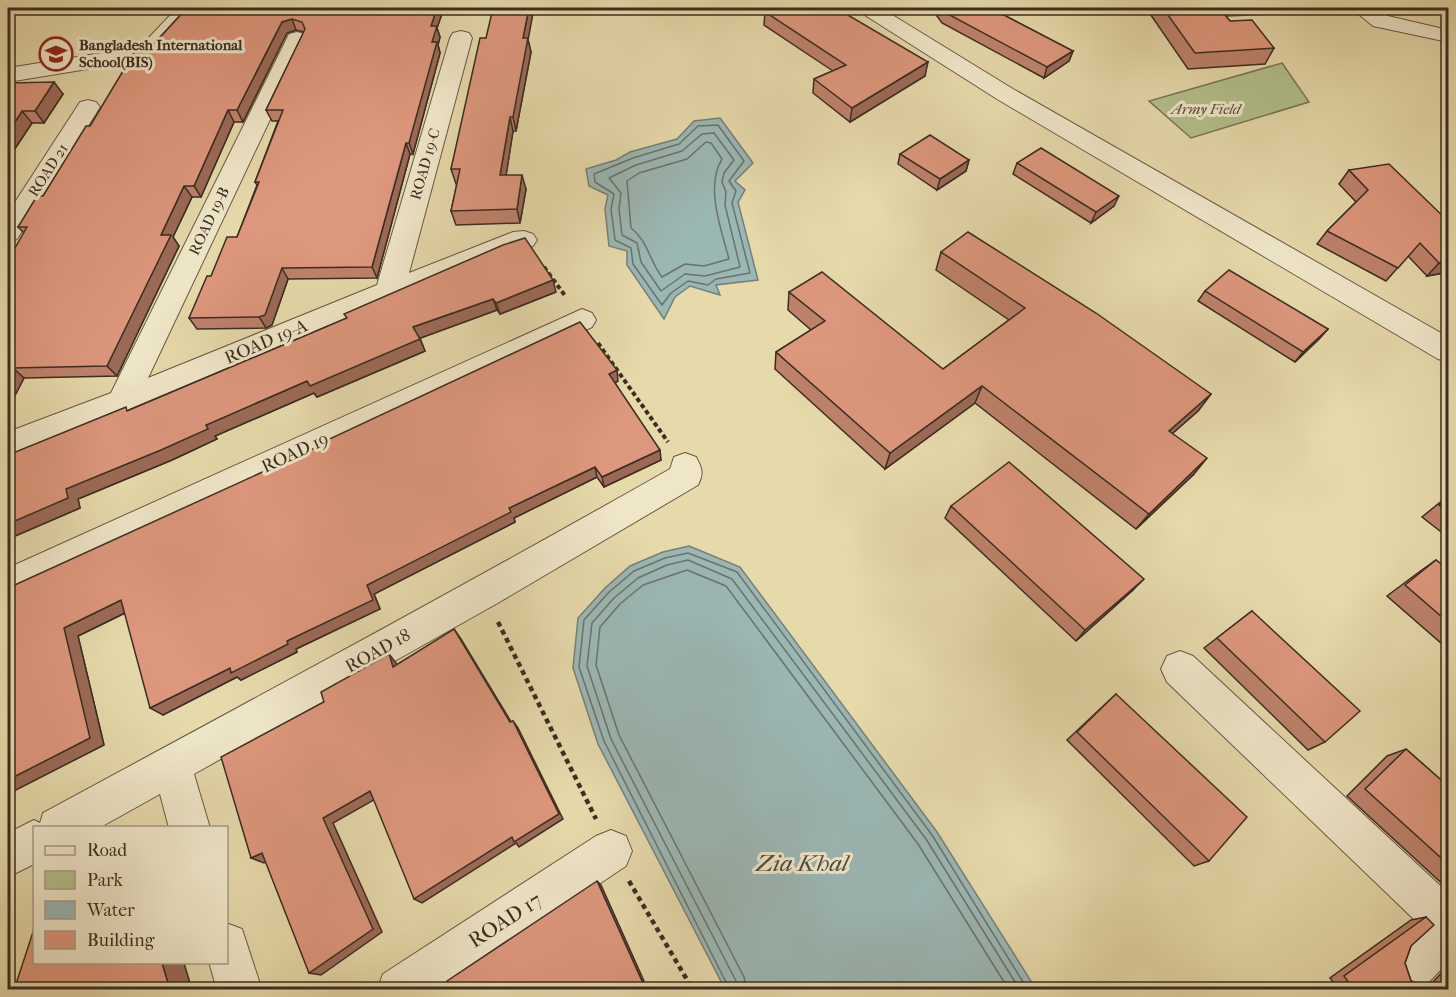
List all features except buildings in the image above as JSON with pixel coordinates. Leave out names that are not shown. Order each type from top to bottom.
[{"type":"street","points":[[8,75],[147,54],[188,8]]},
{"type":"street","points":[[867,8],[1005,94],[1449,351]]},
{"type":"street","points":[[1362,8],[1382,21],[1449,36]]},
{"type":"street","name":"ROAD 19-C","points":[[390,291],[461,38]]},
{"type":"street","name":"ROAD 19-B","points":[[121,403],[297,39]]},
{"type":"street","name":"ROAD 21","points":[[8,233],[88,107]]},
{"type":"street","name":"ROAD 19-A","points":[[8,445],[121,403],[513,241],[524,240]]},
{"type":"street","name":"ROAD 19","points":[[8,585],[582,320]]},
{"type":"street","name":"ROAD 18","points":[[62,826],[484,593],[687,475],[685,466]]},
{"type":"street","points":[[1180,669],[1449,922]]},
{"type":"street","points":[[171,764],[189,826]]},
{"type":"street","points":[[8,856],[33,842]]},
{"type":"street","name":"ROAD 17","points":[[399,990],[611,850]]},
{"type":"street","points":[[1414,965],[1449,932]]},
{"type":"street","points":[[228,951],[240,990]]},
{"type":"path","points":[[524,240],[685,466]]},
{"type":"path","points":[[484,593],[611,850],[693,990]]},
{"type":"green space","points":[[1205,8],[1283,8],[1287,13],[1213,17]]},
{"type":"green space","name":"Army Field","points":[[1282,63],[1309,102],[1191,138],[1149,101]]},
{"type":"water","points":[[720,118],[753,163],[735,181],[745,190],[738,202],[758,280],[716,285],[720,295],[690,286],[675,297],[664,319],[627,265],[627,251],[609,246],[605,209],[608,195],[589,186],[586,169],[616,160],[630,152],[677,139],[694,121]]},
{"type":"water","name":"Zia Khal","points":[[689,546],[740,567],[937,832],[1036,989],[725,989],[598,744],[573,668],[578,618],[605,588],[630,566],[663,552]]},
{"type":"place","name":"Bangladesh International School(BIS)","points":[[56,54]]}]
